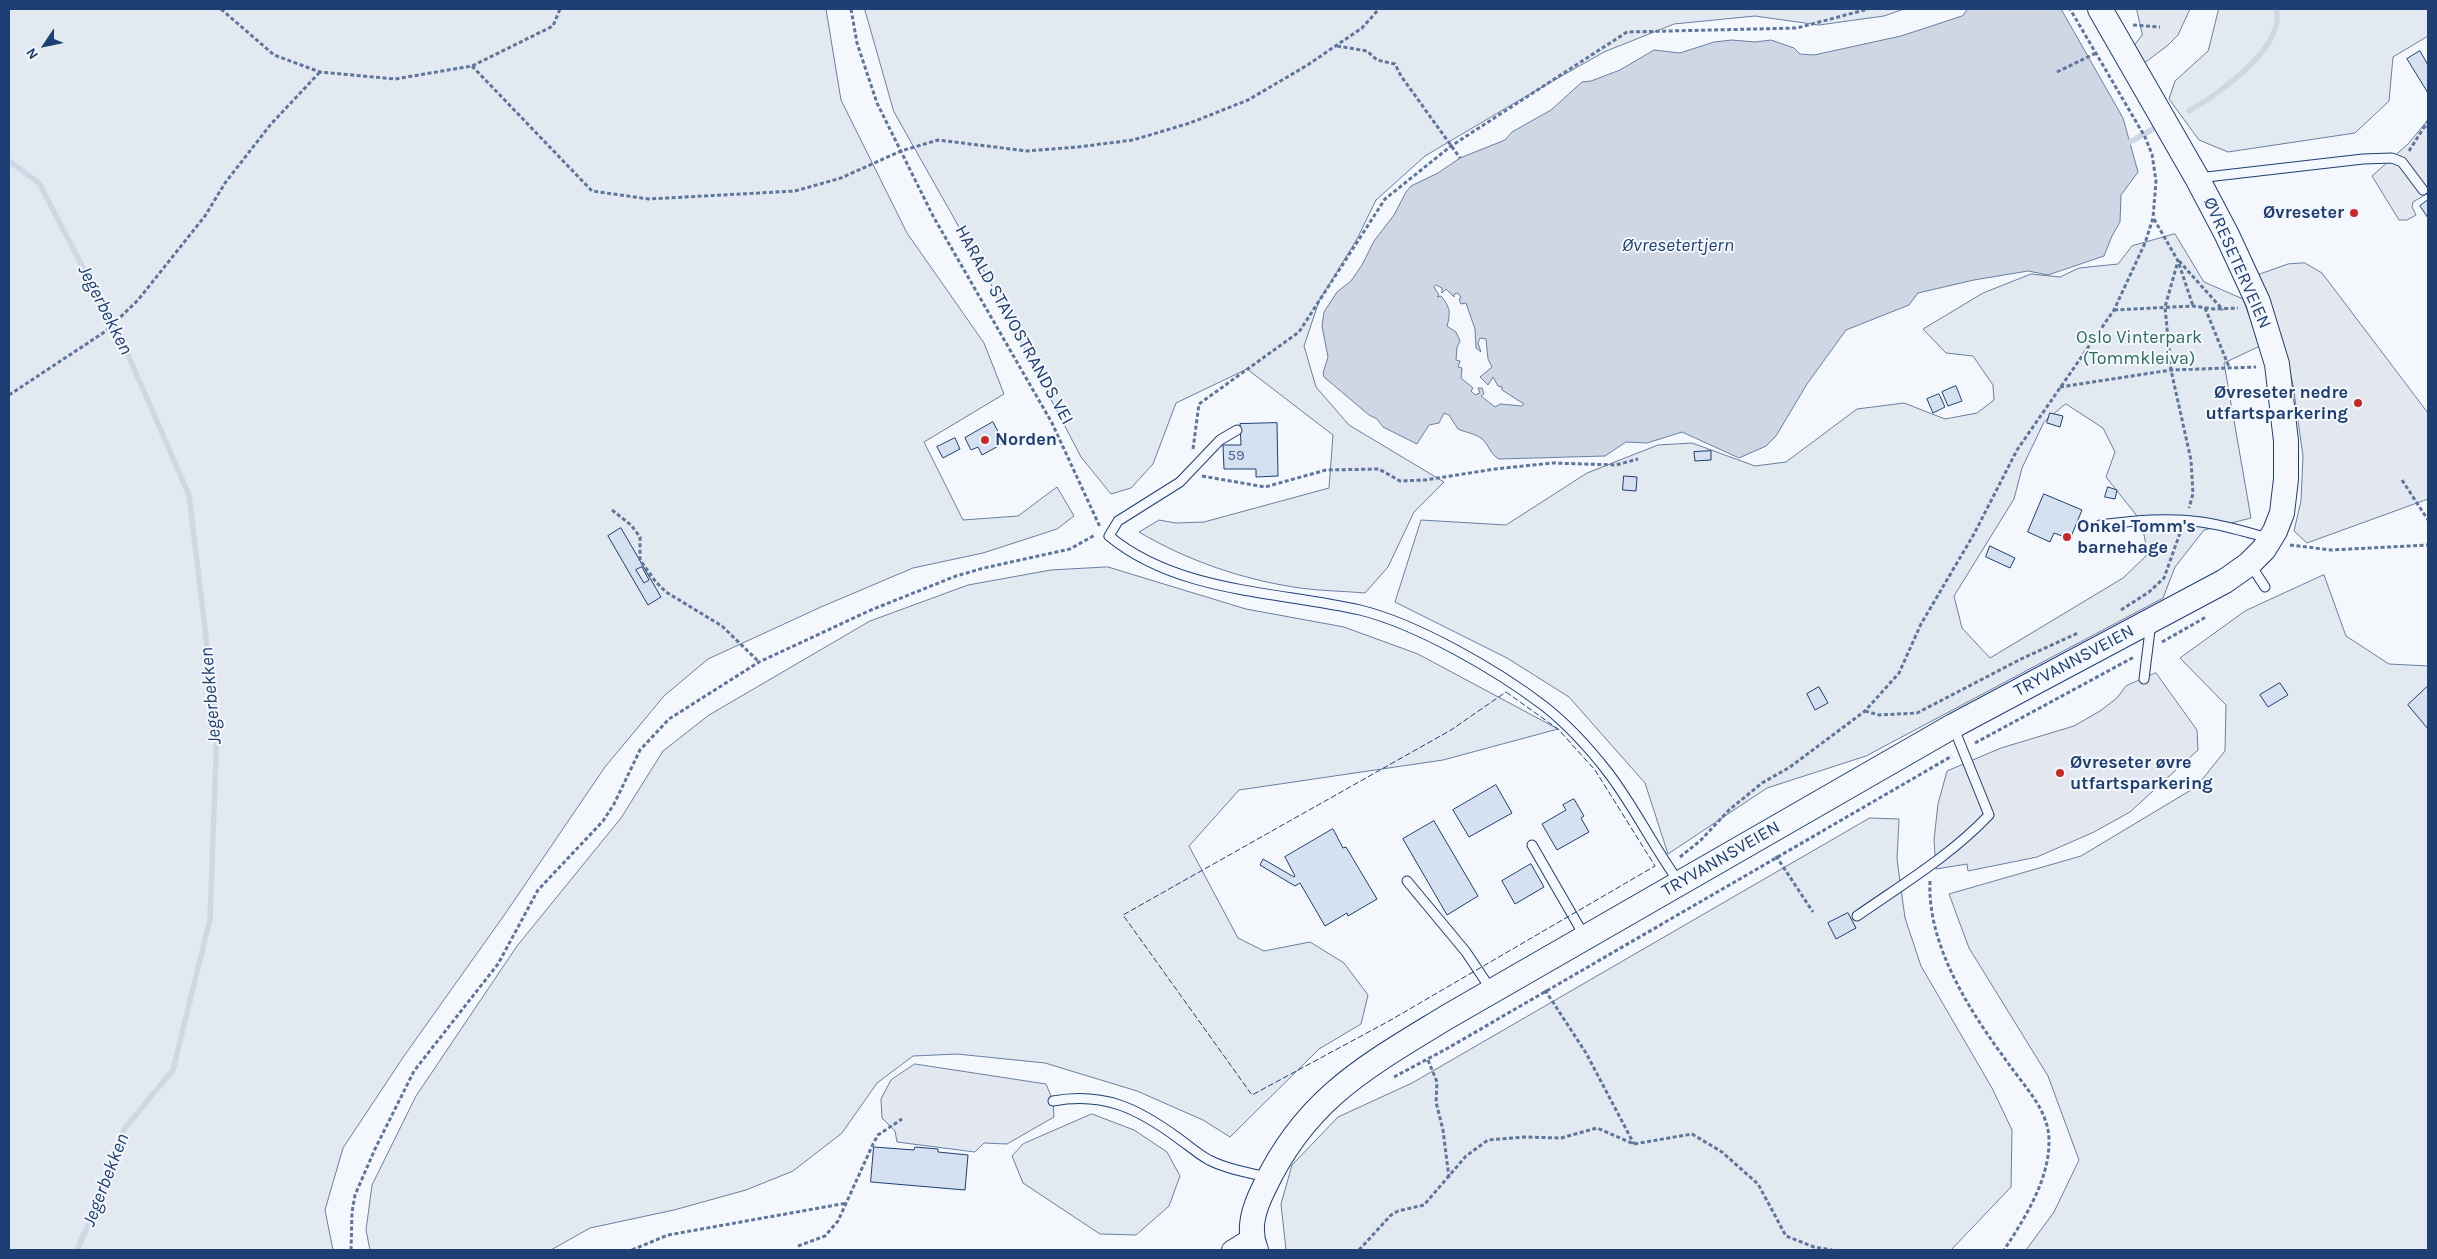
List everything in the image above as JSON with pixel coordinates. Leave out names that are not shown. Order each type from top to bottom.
[{"type":"street","name":"ØVRESETERVEIEN","points":[[2100,9],[2133,58],[2198,178],[2258,302],[2277,364],[2287,461],[2282,513],[2276,544]]},
{"type":"street","name":"TRYVANNSVEIEN","points":[[1254,1244],[1252,1220],[1256,1203],[1269,1177],[1298,1132],[1337,1089],[1384,1055],[1586,937],[1674,875],[2225,581],[2276,544]]},
{"type":"street","points":[[1231,1250],[1254,1244]]},
{"type":"lane","points":[[2198,178],[2392,158],[2402,162],[2423,190]]},
{"type":"lane","points":[[1237,430],[1220,440],[1189,474],[1161,495],[1126,515],[1106,534],[1132,554],[1166,570],[1230,586],[1381,616],[1416,631],[1473,661],[1545,707],[1577,738],[1618,786],[1674,875]]},
{"type":"lane","points":[[2100,524],[2138,520],[2185,520],[2216,524],[2276,544]]},
{"type":"lane","points":[[2249,564],[2265,587]]},
{"type":"lane","points":[[2144,679],[2151,619]]},
{"type":"lane","points":[[1857,916],[1932,866],[1958,845],[1989,814],[1953,726]]},
{"type":"lane","points":[[1532,845],[1586,937]]},
{"type":"lane","points":[[1407,880],[1466,952],[1493,991]]},
{"type":"lane","points":[[1053,1101],[1075,1097],[1117,1104],[1148,1118],[1200,1154],[1218,1164],[1269,1177]]},
{"type":"path","points":[[221,9],[274,55],[320,72],[395,79],[472,66],[553,26],[560,9]]},
{"type":"path","name":"HARALD STAVOSTRANDS VEI","points":[[851,9],[857,43],[870,85],[901,151],[933,216],[1052,423],[1106,534]]},
{"type":"path","points":[[472,66],[592,192],[649,199],[795,191],[841,178],[901,151],[938,140],[1027,151],[1078,148],[1133,140],[1190,123],[1248,100],[1306,66],[1362,28],[1379,9]]},
{"type":"path","points":[[1638,459],[1616,465],[1552,463],[1425,480],[1400,480],[1379,468],[1326,470],[1265,487],[1189,474],[1199,404],[1299,332],[1385,199],[1451,146],[1628,32],[1797,28],[1868,9]]},
{"type":"path","points":[[1674,875],[1701,840],[1729,810],[1762,783],[1790,768],[1865,711],[1899,673],[1922,624],[1974,534],[2016,450],[2114,310],[2145,243],[2153,218],[2156,181],[2152,154],[2145,137],[2070,9]]},
{"type":"path","points":[[1337,46],[1367,51],[1377,60],[1395,64],[1460,158]]},
{"type":"path","points":[[2057,72],[2096,53]]},
{"type":"path","points":[[9,395],[106,330],[138,300],[199,224],[225,183],[271,124],[320,72]]},
{"type":"path","points":[[2402,162],[2428,121]]},
{"type":"path","points":[[2153,218],[2178,261],[2193,306]]},
{"type":"path","points":[[2120,611],[2149,592],[2164,578],[2193,494],[2190,460],[2171,370],[2166,307],[2178,261]]},
{"type":"path","points":[[2178,261],[2223,310]]},
{"type":"path","points":[[2114,310],[2193,306],[2232,310],[2258,302]]},
{"type":"path","points":[[2204,308],[2229,367]]},
{"type":"path","points":[[2060,387],[2171,370],[2277,364]]},
{"type":"path","points":[[2402,480],[2428,520]]},
{"type":"path","points":[[612,510],[631,525],[640,538],[640,560],[656,582],[666,592],[722,626],[759,662]]},
{"type":"path","points":[[351,1250],[352,1212],[355,1195],[406,1084],[498,964],[538,890],[603,821],[614,804],[640,750],[652,736],[682,709],[759,662],[871,610],[925,588],[984,568],[1070,549],[1106,534]]},
{"type":"path","points":[[2276,544],[2331,550],[2428,545]]},
{"type":"path","points":[[2276,544],[2294,546]]},
{"type":"path","points":[[1388,1079],[1428,1060],[1545,990],[1964,749],[2040,710],[2209,615]]},
{"type":"path","points":[[1865,711],[1879,714],[1917,713],[2021,659],[2080,633]]},
{"type":"path","points":[[1776,856],[1813,912]]},
{"type":"path","points":[[1932,866],[1931,913],[1939,942],[1967,1000],[2006,1060],[2038,1104],[2048,1128],[2048,1156],[2037,1194],[2004,1250]]},
{"type":"path","points":[[1545,990],[1586,1053],[1634,1144]]},
{"type":"path","points":[[1428,1060],[1437,1082],[1436,1102],[1443,1130],[1449,1178]]},
{"type":"path","points":[[798,1246],[825,1236],[838,1221],[878,1135],[902,1119]]},
{"type":"path","points":[[1359,1250],[1391,1215],[1398,1211],[1424,1205],[1466,1156],[1488,1140],[1526,1137],[1561,1138],[1596,1128],[1634,1144],[1692,1134],[1722,1152],[1758,1184],[1786,1236],[1814,1248],[1832,1250]]},
{"type":"path","points":[[632,1250],[668,1235],[847,1203]]},
{"type":"green space","points":[[9,9],[826,9],[841,100],[907,233],[984,343],[1004,394],[924,442],[963,520],[1018,516],[1057,487],[1074,516],[1057,529],[983,553],[913,568],[821,607],[708,659],[664,696],[605,767],[505,914],[404,1056],[343,1148],[325,1210],[333,1250],[9,1250]]},
{"type":"green space","points":[[865,9],[1904,9],[1884,16],[1819,25],[1755,16],[1674,24],[1604,52],[1523,98],[1425,156],[1376,200],[1357,239],[1319,301],[1304,346],[1316,387],[1349,425],[1444,482],[1414,512],[1388,567],[1365,593],[1316,590],[1258,580],[1217,568],[1177,552],[1139,532],[1159,520],[1176,523],[1204,522],[1329,488],[1333,435],[1247,369],[1176,403],[1153,464],[1131,488],[1111,494],[1081,457],[985,273],[894,112]]},
{"type":"green space","points":[[2219,9],[2428,9],[2428,36],[2393,57],[2389,101],[2355,133],[2228,152],[2199,140],[2169,99],[2175,81],[2208,51]]},
{"type":"green space","name":"Oslo Vinterpark (Tommkleiva)","points":[[2175,234],[2204,282],[2243,299],[2260,346],[2224,363],[2251,518],[2204,530],[2175,567],[2163,598],[1866,756],[1767,788],[1668,854],[1645,783],[1569,697],[1507,658],[1395,602],[1421,520],[1506,525],[1587,473],[1658,445],[1692,443],[1755,466],[1786,462],[1857,409],[1904,403],[1945,419],[1977,413],[1994,400],[1993,385],[1973,356],[1946,353],[1923,329],[1983,293],[2031,274],[2060,277],[2079,268],[2118,264],[2132,246]],"holes":[[[2066,404],[2103,428],[2115,452],[2106,477],[2141,521],[2148,554],[2123,578],[1990,658],[1962,628],[1954,596],[2014,499],[2022,468],[2044,422]]]},
{"type":"green space","points":[[1108,567],[1246,609],[1344,627],[1418,654],[1558,729],[1443,760],[1239,790],[1189,846],[1238,938],[1264,951],[1310,942],[1344,963],[1368,995],[1361,1024],[1319,1049],[1230,1137],[1203,1120],[1137,1091],[1045,1063],[957,1054],[913,1056],[877,1083],[842,1133],[793,1171],[746,1190],[674,1210],[590,1228],[551,1250],[370,1250],[366,1230],[372,1185],[416,1096],[517,946],[621,818],[663,751],[709,715],[870,621],[968,585],[1051,570]]},
{"type":"green space","points":[[2324,575],[2346,636],[2389,664],[2428,666],[2428,1250],[2026,1250],[2054,1212],[2079,1160],[2048,1076],[1969,948],[1949,894],[2081,856],[2196,787],[2225,751],[2226,705],[2180,658],[2245,611]]},
{"type":"green space","points":[[1870,818],[1899,819],[1897,859],[1905,918],[1921,966],[1992,1088],[2012,1130],[2011,1187],[1951,1250],[1286,1250],[1281,1204],[1292,1165],[1338,1117],[1412,1083]]},
{"type":"green space","points":[[1092,1114],[1134,1130],[1167,1152],[1180,1176],[1169,1206],[1136,1235],[1100,1234],[1023,1183],[1012,1156],[1023,1144]]},
{"type":"shaded area","points":[[2137,9],[2190,9],[2178,35],[2143,64],[2133,47],[2142,35]]},
{"type":"shaded area","points":[[2425,124],[2428,130],[2428,193],[2413,202],[2412,207],[2416,215],[2407,220],[2399,220],[2372,176],[2408,144]]},
{"type":"shaded area","name":"Øvreseter nedre utfartsparkering","points":[[2305,263],[2322,273],[2428,413],[2428,499],[2307,543],[2294,531],[2301,501],[2303,456],[2293,385],[2283,342],[2257,275],[2288,264]]},
{"type":"shaded area","name":"Øvreseter øvre utfartsparkering","points":[[2156,673],[2197,730],[2198,750],[2130,812],[2094,832],[2037,857],[1968,871],[1967,864],[1936,869],[1934,840],[1938,804],[1947,771],[2001,748],[2074,726],[2100,711],[2117,698],[2126,686]]},
{"type":"shaded area","points":[[915,1064],[1046,1084],[1053,1101],[1054,1117],[1007,1144],[984,1143],[975,1152],[897,1142],[895,1131],[882,1118],[881,1099],[891,1080]]},
{"type":"water","name":"Øvresetertjern","points":[[1968,9],[2061,9],[2123,118],[2138,172],[2121,195],[2120,222],[2104,256],[2048,275],[2028,271],[1974,280],[1918,293],[1909,305],[1846,330],[1807,384],[1776,436],[1766,446],[1739,458],[1682,432],[1647,443],[1626,442],[1605,456],[1499,459],[1482,439],[1458,429],[1449,415],[1444,413],[1439,423],[1429,425],[1417,444],[1383,427],[1377,419],[1369,415],[1324,377],[1323,373],[1328,357],[1322,326],[1324,312],[1337,292],[1351,281],[1362,265],[1374,241],[1394,215],[1411,186],[1438,173],[1460,158],[1505,140],[1512,132],[1551,110],[1582,82],[1591,81],[1620,70],[1654,50],[1680,53],[1714,42],[1771,40],[1794,48],[1800,54],[1814,55],[1901,36],[1962,16]],"holes":[[[1436,285],[1442,288],[1442,293],[1446,289],[1454,297],[1454,294],[1458,293],[1461,298],[1459,299],[1461,304],[1466,303],[1475,329],[1476,348],[1481,352],[1478,343],[1480,338],[1486,339],[1488,359],[1492,367],[1480,377],[1488,385],[1493,377],[1498,386],[1502,387],[1502,390],[1524,404],[1522,406],[1500,404],[1495,407],[1481,396],[1484,394],[1482,388],[1478,388],[1480,393],[1475,395],[1471,391],[1473,388],[1461,378],[1462,368],[1458,367],[1460,361],[1456,360],[1457,347],[1460,341],[1456,332],[1447,326],[1449,317],[1448,307],[1441,296],[1437,297],[1439,295],[1434,287]]]},
{"type":"building","points":[[2420,51],[2428,65],[2428,93],[2407,59]]},
{"type":"building","points":[[2428,200],[2428,218],[2420,206]]},
{"type":"building","points":[[1956,386],[1962,401],[1948,406],[1942,392]]},
{"type":"building","points":[[1939,394],[1945,407],[1933,413],[1927,399]]},
{"type":"building","points":[[2050,413],[2063,416],[2060,427],[2047,423]]},
{"type":"building","name":"Norden","points":[[993,422],[1004,443],[982,455],[978,447],[971,450],[965,438]]},
{"type":"building","points":[[1277,423],[1278,476],[1256,477],[1256,469],[1224,469],[1223,445],[1241,445],[1240,424]]},
{"type":"building","points":[[955,438],[960,449],[943,458],[937,447]]},
{"type":"building","points":[[1711,451],[1711,460],[1695,461],[1694,452]]},
{"type":"building","points":[[1624,476],[1637,477],[1636,491],[1623,490]]},
{"type":"building","points":[[2108,487],[2117,490],[2115,499],[2105,497]]},
{"type":"building","points":[[2044,494],[2082,510],[2070,539],[2054,533],[2050,542],[2028,532]]},
{"type":"building","points":[[621,528],[661,597],[648,605],[608,536]]},
{"type":"building","points":[[1990,546],[2015,558],[2010,568],[1986,557]]},
{"type":"building","points":[[642,567],[649,580],[644,583],[636,570]]},
{"type":"building","points":[[2280,683],[2288,695],[2268,707],[2260,695]]},
{"type":"building","points":[[2428,686],[2428,729],[2408,705]]},
{"type":"building","points":[[1819,687],[1828,703],[1815,710],[1807,694]]},
{"type":"building","points":[[1496,785],[1512,813],[1469,837],[1453,810]]},
{"type":"building","points":[[1574,799],[1584,816],[1581,818],[1589,832],[1557,850],[1542,824],[1566,810],[1563,805]]},
{"type":"building","points":[[1434,821],[1478,896],[1447,915],[1403,839]]},
{"type":"building","points":[[1333,829],[1343,848],[1346,847],[1377,899],[1348,916],[1347,913],[1325,926],[1300,883],[1295,886],[1260,865],[1263,859],[1294,877],[1285,857]]},
{"type":"building","points":[[1531,864],[1544,887],[1515,904],[1502,881]]},
{"type":"building","points":[[1848,913],[1856,928],[1836,939],[1828,923]]},
{"type":"building","points":[[874,1147],[914,1150],[915,1147],[938,1149],[938,1152],[968,1155],[965,1190],[871,1182]]},
{"type":"waterway","points":[[2189,111],[2216,94],[2247,68],[2261,53],[2271,38],[2277,23],[2276,9]]},
{"type":"waterway","points":[[2130,142],[2153,129]]},
{"type":"waterway","name":"Jegerbekken","points":[[9,161],[39,183],[125,348],[189,495],[217,729],[210,919],[173,1070],[124,1129],[99,1201],[77,1250]]},
{"type":"fence","points":[[1506,692],[1558,729],[1595,770],[1655,866],[1389,1021],[1252,1095],[1123,915],[1451,730],[1506,692]]},
{"type":"place","name":"Øvreseter","points":[[2354,213]]},
{"type":"place","name":"Øvreseter nedre utfartsparkering","points":[[2358,403]]},
{"type":"place","name":"Norden","points":[[985,440]]},
{"type":"place","name":"Onkel Tomm's barnehage","points":[[2067,537]]},
{"type":"place","name":"Øvreseter øvre utfartsparkering","points":[[2060,773]]}]
